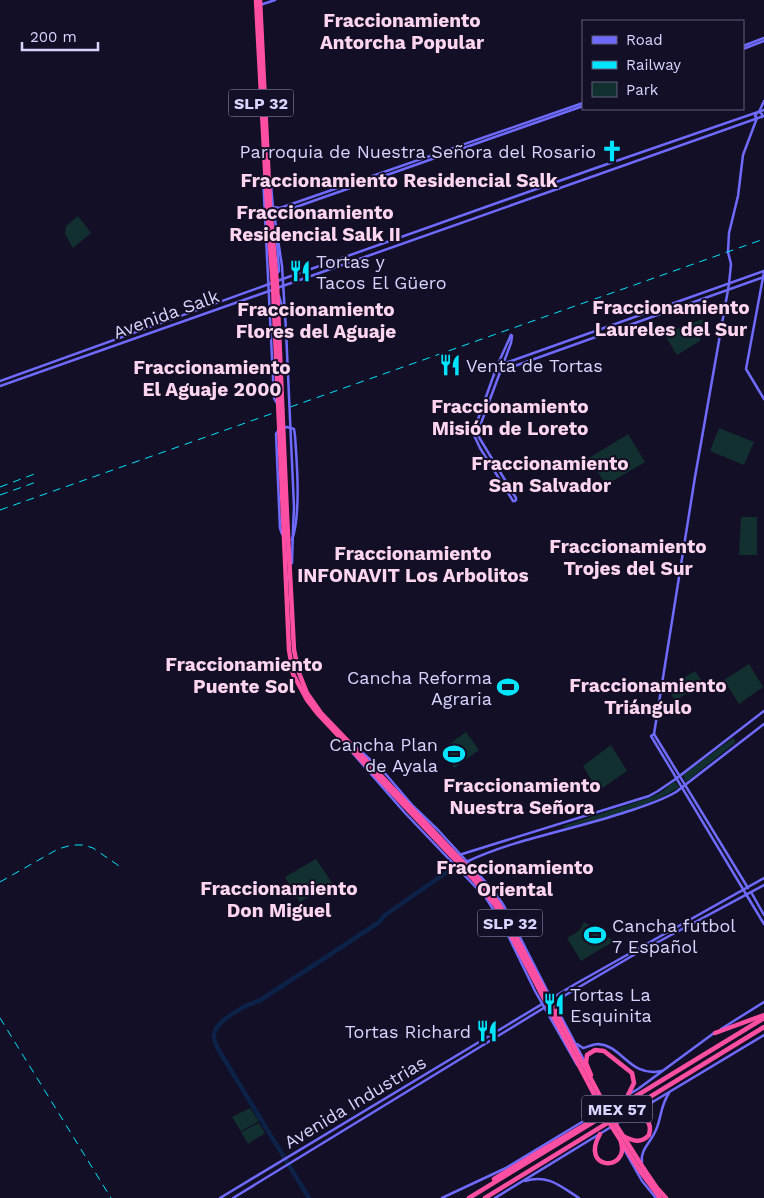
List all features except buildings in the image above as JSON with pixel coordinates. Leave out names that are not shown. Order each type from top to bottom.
[{"type":"highway","name":"SLP 32","points":[[256,0],[266,167],[277,285],[285,515],[284,538],[289,650],[293,674],[307,700],[458,857],[495,899],[504,912],[609,1118]]},
{"type":"highway","name":"SLP 32","points":[[260,2],[266,167]]},
{"type":"highway","name":"SLP 32","points":[[270,206],[278,406],[296,662],[302,683],[322,713],[349,745]]},
{"type":"highway","name":"SLP 32","points":[[365,761],[492,901],[501,914],[595,1096],[660,1198]]},
{"type":"highway","points":[[715,1033],[764,1016]]},
{"type":"highway","name":"MEX 57","points":[[470,1198],[764,1016]]},
{"type":"highway","name":"MEX 57","points":[[485,1198],[764,1027]]},
{"type":"highway","points":[[596,1090],[586,1063],[586,1055],[595,1050],[600,1050],[611,1055],[629,1068],[634,1077],[634,1083],[628,1095]]},
{"type":"highway","points":[[494,1179],[593,1119],[596,1112],[595,1096]]},
{"type":"highway","points":[[600,1134],[594,1144],[595,1155],[605,1163],[613,1163],[620,1157],[622,1137],[638,1141],[649,1135],[650,1126],[646,1119],[643,1116],[632,1115]]},
{"type":"highway","points":[[480,1191],[506,1168]]},
{"type":"highway","name":"SLP 32","points":[[642,1170],[666,1198]]},
{"type":"main road","points":[[260,2],[275,0]]},
{"type":"main road","points":[[744,48],[764,40]]},
{"type":"main road","points":[[761,117],[755,116],[764,101]]},
{"type":"main road","points":[[270,206],[280,208],[333,191],[582,104]]},
{"type":"main road","points":[[275,220],[280,213],[582,104]]},
{"type":"main road","name":"Avenida Salk","points":[[0,380],[283,278],[764,110]]},
{"type":"main road","points":[[758,112],[762,114],[761,117],[743,155],[738,196],[729,233],[728,252],[731,264],[728,284],[652,735],[685,785],[746,888],[747,895],[764,924]]},
{"type":"main road","name":"Avenida Salk","points":[[0,386],[761,117]]},
{"type":"main road","points":[[266,167],[263,183],[268,284],[274,398],[278,406]]},
{"type":"main road","points":[[270,206],[275,220],[283,278],[286,330],[294,507],[292,612]]},
{"type":"main road","points":[[267,262],[270,274],[274,276],[278,274],[277,232]]},
{"type":"main road","points":[[312,268],[315,274]]},
{"type":"main road","points":[[497,366],[764,271],[746,370],[764,399]]},
{"type":"main road","points":[[495,373],[763,277]]},
{"type":"main road","points":[[270,301],[271,295],[278,295],[285,315]]},
{"type":"main road","points":[[511,335],[511,343],[502,364],[478,434],[516,498],[514,502],[474,436],[473,430],[511,335]]},
{"type":"main road","points":[[284,538],[280,528],[276,434],[280,429],[287,426],[294,429],[296,449],[297,512],[296,530],[292,540]]},
{"type":"main road","points":[[452,861],[460,854],[648,796],[678,777],[764,711]]},
{"type":"main road","points":[[459,868],[467,861],[519,843],[601,820],[662,800],[682,788],[764,724]]},
{"type":"main road","name":"SLP 32","points":[[349,745],[358,748],[383,771],[413,806],[491,887],[504,906],[544,986],[586,1063]]},
{"type":"main road","name":"SLP 32","points":[[349,745],[352,754],[486,898],[498,916],[535,991],[575,1063],[579,1066]]},
{"type":"main road","points":[[678,777],[682,788],[764,915]]},
{"type":"main road","points":[[444,852],[447,854],[451,852],[452,845]]},
{"type":"main road","points":[[466,876],[467,869],[474,869]]},
{"type":"main road","name":"Avenida Industrias","points":[[220,1198],[557,994],[764,878]]},
{"type":"main road","name":"Avenida Industrias","points":[[233,1198],[544,1007],[632,956],[747,895],[764,884]]},
{"type":"main road","points":[[706,916],[705,912],[707,910]]},
{"type":"main road","points":[[674,934],[677,931],[678,925]]},
{"type":"main road","points":[[664,939],[667,931]]},
{"type":"main road","points":[[654,939],[655,944]]},
{"type":"main road","points":[[629,952],[632,956]]},
{"type":"main road","points":[[535,991],[539,994],[543,993],[545,990],[544,986]]},
{"type":"main road","points":[[548,992],[557,994]]},
{"type":"main road","points":[[535,1008],[539,1002],[539,997]]},
{"type":"main road","points":[[550,1016],[549,1012],[551,1010],[558,1011],[557,1003],[561,998]]},
{"type":"main road","points":[[442,1198],[506,1168],[628,1095],[715,1033],[764,1002]]},
{"type":"main road","points":[[535,1013],[544,1012],[550,1016]]},
{"type":"main road","points":[[495,1198],[764,1034]]},
{"type":"main road","points":[[573,1039],[579,1047],[583,1048],[594,1044],[605,1046],[644,1071],[654,1072],[663,1070]]},
{"type":"main road","points":[[642,1170],[641,1156],[655,1133],[663,1102],[670,1092]]},
{"type":"main road","points":[[622,1137],[632,1165],[656,1198]]},
{"type":"main road","points":[[521,1182],[535,1178],[548,1180],[579,1198]]},
{"type":"green space","points":[[78,216],[91,233],[73,248],[65,234],[66,226]]},
{"type":"green space","points":[[703,319],[700,341],[677,355],[664,334]]},
{"type":"green space","points":[[719,428],[754,442],[744,465],[710,451]]},
{"type":"green space","points":[[628,434],[645,462],[606,485],[589,458]]},
{"type":"green space","points":[[741,517],[757,517],[757,555],[739,555]]},
{"type":"green space","points":[[749,664],[763,687],[739,704],[724,680]]},
{"type":"green space","points":[[695,671],[703,683],[675,701],[668,688]]},
{"type":"green space","points":[[466,732],[479,750],[454,768],[444,748]]},
{"type":"green space","points":[[733,738],[736,742],[686,782],[683,775]]},
{"type":"green space","points":[[611,745],[627,771],[598,791],[583,766]]},
{"type":"green space","points":[[675,781],[679,787],[652,802],[609,816],[564,828],[563,826],[649,798],[660,793]]},
{"type":"green space","points":[[316,859],[332,883],[300,902],[285,877]]},
{"type":"green space","points":[[584,922],[614,941],[581,961],[567,938],[579,931]]},
{"type":"green space","points":[[250,1108],[259,1121],[241,1131],[232,1117]]},
{"type":"green space","points":[[259,1123],[265,1133],[248,1144],[241,1132]]},
{"type":"waterway","points":[[309,1198],[218,1049],[214,1038],[216,1029],[232,1014],[259,1001],[378,923],[385,915],[453,868]]},
{"type":"railway","points":[[0,510],[764,239]]},
{"type":"railway","points":[[0,487],[37,473]]},
{"type":"railway","points":[[0,495],[39,481]]},
{"type":"railway","points":[[0,882],[58,849],[72,845],[84,845],[93,848],[122,868]]},
{"type":"railway","points":[[0,1018],[111,1198]]},
{"type":"place","name":"Parroquia de Nuestra Señora del Rosario","points":[[612,151]]},
{"type":"place","name":"Tortas y Tacos El Güero","points":[[300,271]]},
{"type":"place","name":"Venta de Tortas","points":[[450,365]]},
{"type":"place","name":"Cancha Reforma Agraria","points":[[508,687]]},
{"type":"place","name":"Cancha Plan de Ayala","points":[[454,754]]},
{"type":"place","name":"Cancha futbol 7 Español","points":[[595,935]]},
{"type":"place","name":"Tortas La Esquinita","points":[[554,1004]]},
{"type":"place","name":"Tortas Richard","points":[[487,1031]]},
{"type":"district","name":"Fraccionamiento Antorcha Popular","points":[[402,31]]},
{"type":"district","name":"Fraccionamiento Residencial Salk","points":[[399,180]]},
{"type":"district","name":"Fraccionamiento Residencial Salk II","points":[[315,223]]},
{"type":"district","name":"Fraccionamiento Laureles del Sur","points":[[671,318]]},
{"type":"district","name":"Fraccionamiento Flores del Aguaje","points":[[316,320]]},
{"type":"district","name":"Fraccionamiento El Aguaje 2000","points":[[212,378]]},
{"type":"district","name":"Fraccionamiento Misión de Loreto","points":[[510,417]]},
{"type":"district","name":"Fraccionamiento San Salvador","points":[[550,474]]},
{"type":"district","name":"Fraccionamiento Trojes del Sur","points":[[628,557]]},
{"type":"district","name":"Fraccionamiento INFONAVIT Los Arbolitos","points":[[413,564]]},
{"type":"district","name":"Fraccionamiento Puente Sol","points":[[244,675]]},
{"type":"district","name":"Fraccionamiento Triángulo","points":[[648,696]]},
{"type":"district","name":"Fraccionamiento Nuestra Señora","points":[[522,796]]},
{"type":"district","name":"Fraccionamiento Oriental","points":[[515,878]]},
{"type":"district","name":"Fraccionamiento Don Miguel","points":[[279,899]]}]
